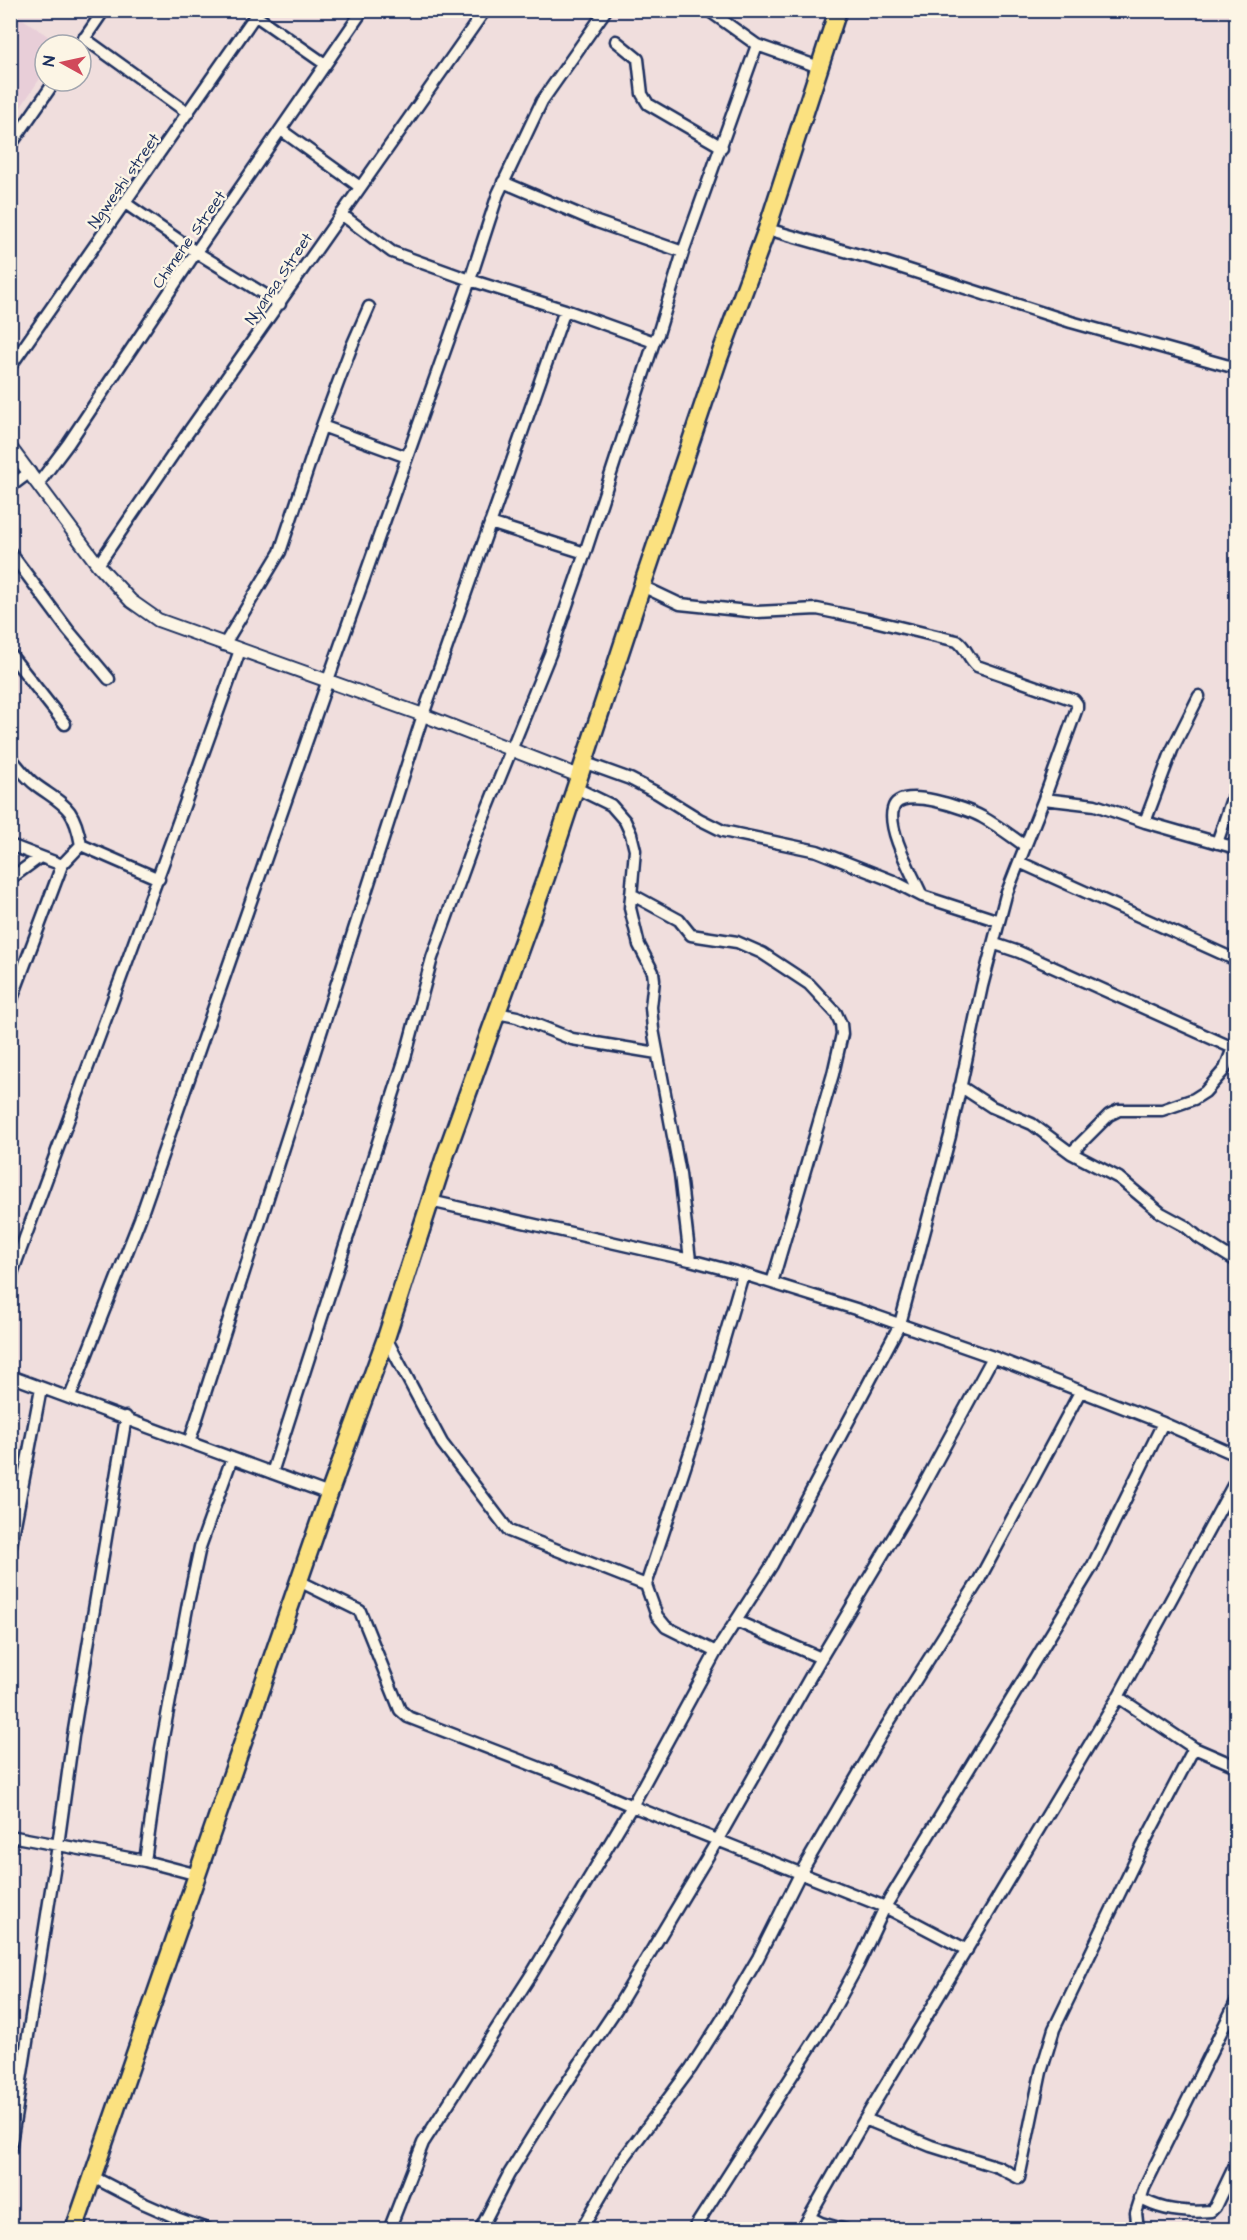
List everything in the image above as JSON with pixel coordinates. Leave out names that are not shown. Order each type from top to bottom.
[{"type":"main road","points":[[74,2229],[329,1494],[386,1338],[444,1159],[579,775],[719,358],[767,229],[838,10]]},
{"type":"street","points":[[88,33],[104,10]]},
{"type":"street","name":"Chimene Street","points":[[38,484],[68,444],[196,252],[363,10]]},
{"type":"street","name":"Nyansa Street","points":[[98,565],[340,214],[485,10]]},
{"type":"street","points":[[70,1397],[140,1219],[503,182],[542,101],[606,10]]},
{"type":"street","points":[[708,10],[757,45],[819,67]]},
{"type":"street","points":[[257,13],[325,64]]},
{"type":"street","name":"Ngweshi street","points":[[10,367],[257,13]]},
{"type":"street","points":[[616,41],[638,60],[642,94],[648,104],[722,147]]},
{"type":"street","points":[[272,1473],[405,1058],[432,958],[475,839],[550,654],[658,334],[683,252],[757,45]]},
{"type":"street","points":[[93,49],[188,113]]},
{"type":"street","points":[[10,146],[47,93]]},
{"type":"street","points":[[281,130],[360,187]]},
{"type":"street","points":[[503,182],[597,222],[683,252]]},
{"type":"street","points":[[125,203],[196,252],[280,304]]},
{"type":"street","points":[[340,214],[392,252],[654,342]]},
{"type":"street","points":[[767,229],[884,261],[1071,322],[1236,368]]},
{"type":"street","points":[[224,645],[280,552],[322,426],[369,307]]},
{"type":"street","points":[[190,1440],[423,715],[565,310]]},
{"type":"street","points":[[322,426],[407,457]]},
{"type":"street","points":[[10,447],[98,565],[131,601],[152,616],[224,645],[328,680],[579,775],[630,779],[723,831],[817,851],[893,881],[922,896],[999,921]]},
{"type":"street","points":[[10,487],[30,472]]},
{"type":"street","points":[[490,523],[585,553]]},
{"type":"street","points":[[10,552],[68,630],[109,679]]},
{"type":"street","points":[[389,2229],[423,2143],[531,1975],[632,1806],[716,1652],[772,1565],[900,1324],[950,1136],[982,986],[995,944],[999,921],[1018,862],[1077,708],[1074,700],[976,666],[963,645],[957,641],[866,618],[817,609],[757,612],[681,604],[642,586]]},
{"type":"street","points":[[10,1280],[108,1010],[159,879],[240,650]]},
{"type":"street","points":[[10,654],[65,724]]},
{"type":"street","points":[[1145,822],[1172,750],[1199,696]]},
{"type":"street","points":[[10,757],[34,783],[72,813],[81,845]]},
{"type":"street","points":[[579,775],[625,821],[635,850],[630,908],[644,958],[653,972],[651,1007],[657,1053],[680,1174],[690,1260]]},
{"type":"street","points":[[1217,843],[1236,787]]},
{"type":"street","points":[[922,896],[898,842],[892,820],[894,805],[901,800],[921,798],[973,813],[1025,846]]},
{"type":"street","points":[[1044,799],[1095,804],[1145,822],[1236,848]]},
{"type":"street","points":[[10,845],[62,865]]},
{"type":"street","points":[[81,845],[159,879]]},
{"type":"street","points":[[10,1004],[62,865],[81,845]]},
{"type":"street","points":[[10,879],[40,856]]},
{"type":"street","points":[[1018,862],[1236,960]]},
{"type":"street","points":[[631,894],[679,920],[691,935],[737,942],[762,953],[809,984],[836,1013],[841,1024],[842,1034],[833,1074],[772,1283]]},
{"type":"street","points":[[995,944],[1019,952],[1235,1044],[1225,1069],[1205,1092],[1194,1099],[1162,1110],[1119,1110],[1109,1115],[1071,1153]]},
{"type":"street","points":[[497,1013],[517,1017],[572,1039],[657,1053]]},
{"type":"street","points":[[960,1086],[999,1111],[1032,1124],[1071,1153],[1119,1178],[1161,1213],[1185,1226],[1236,1261]]},
{"type":"street","points":[[430,1201],[690,1260],[772,1283],[993,1357],[1163,1423],[1236,1455]]},
{"type":"street","points":[[716,1652],[666,1627],[657,1616],[646,1585],[698,1428],[743,1274]]},
{"type":"street","points":[[386,1338],[442,1443],[509,1531],[646,1585]]},
{"type":"street","points":[[480,2229],[509,2174],[616,2008],[717,1841],[821,1658],[916,1499],[993,1357]]},
{"type":"street","points":[[10,1376],[190,1440],[329,1494]]},
{"type":"street","points":[[10,1551],[41,1388]]},
{"type":"street","points":[[580,2229],[621,2162],[691,2068],[721,2021],[758,1958],[800,1874],[887,1725],[979,1580],[1080,1392]]},
{"type":"street","points":[[10,2150],[73,1736],[126,1417]]},
{"type":"street","points":[[693,2229],[829,2018],[858,1965],[885,1907],[1093,1565],[1163,1423]]},
{"type":"street","points":[[146,1861],[161,1748],[188,1603],[200,1547],[232,1458]]},
{"type":"street","points":[[802,2229],[865,2119],[1118,1697],[1236,1480]]},
{"type":"street","points":[[299,1581],[360,1611],[400,1710],[408,1718],[576,1782],[717,1841],[885,1907],[967,1950]]},
{"type":"street","points":[[736,1621],[821,1658]]},
{"type":"street","points":[[1118,1697],[1194,1748],[1236,1766]]},
{"type":"street","points":[[865,2119],[931,2146],[998,2167],[1019,2178],[1041,2072],[1054,2029],[1141,1849],[1194,1748]]},
{"type":"street","points":[[10,1836],[146,1861],[198,1875]]},
{"type":"street","points":[[1138,2229],[1136,2213],[1140,2198],[1236,2002]]},
{"type":"street","points":[[1140,2198],[1151,2205],[1166,2209],[1211,2211],[1236,2163]]},
{"type":"street","points":[[93,2177],[170,2215],[210,2229]]},
{"type":"street","points":[[809,2217],[821,2223],[846,2229]]},
{"type":"shaded area","points":[[14,13],[43,33],[33,33],[33,89],[11,122],[10,16]]}]
